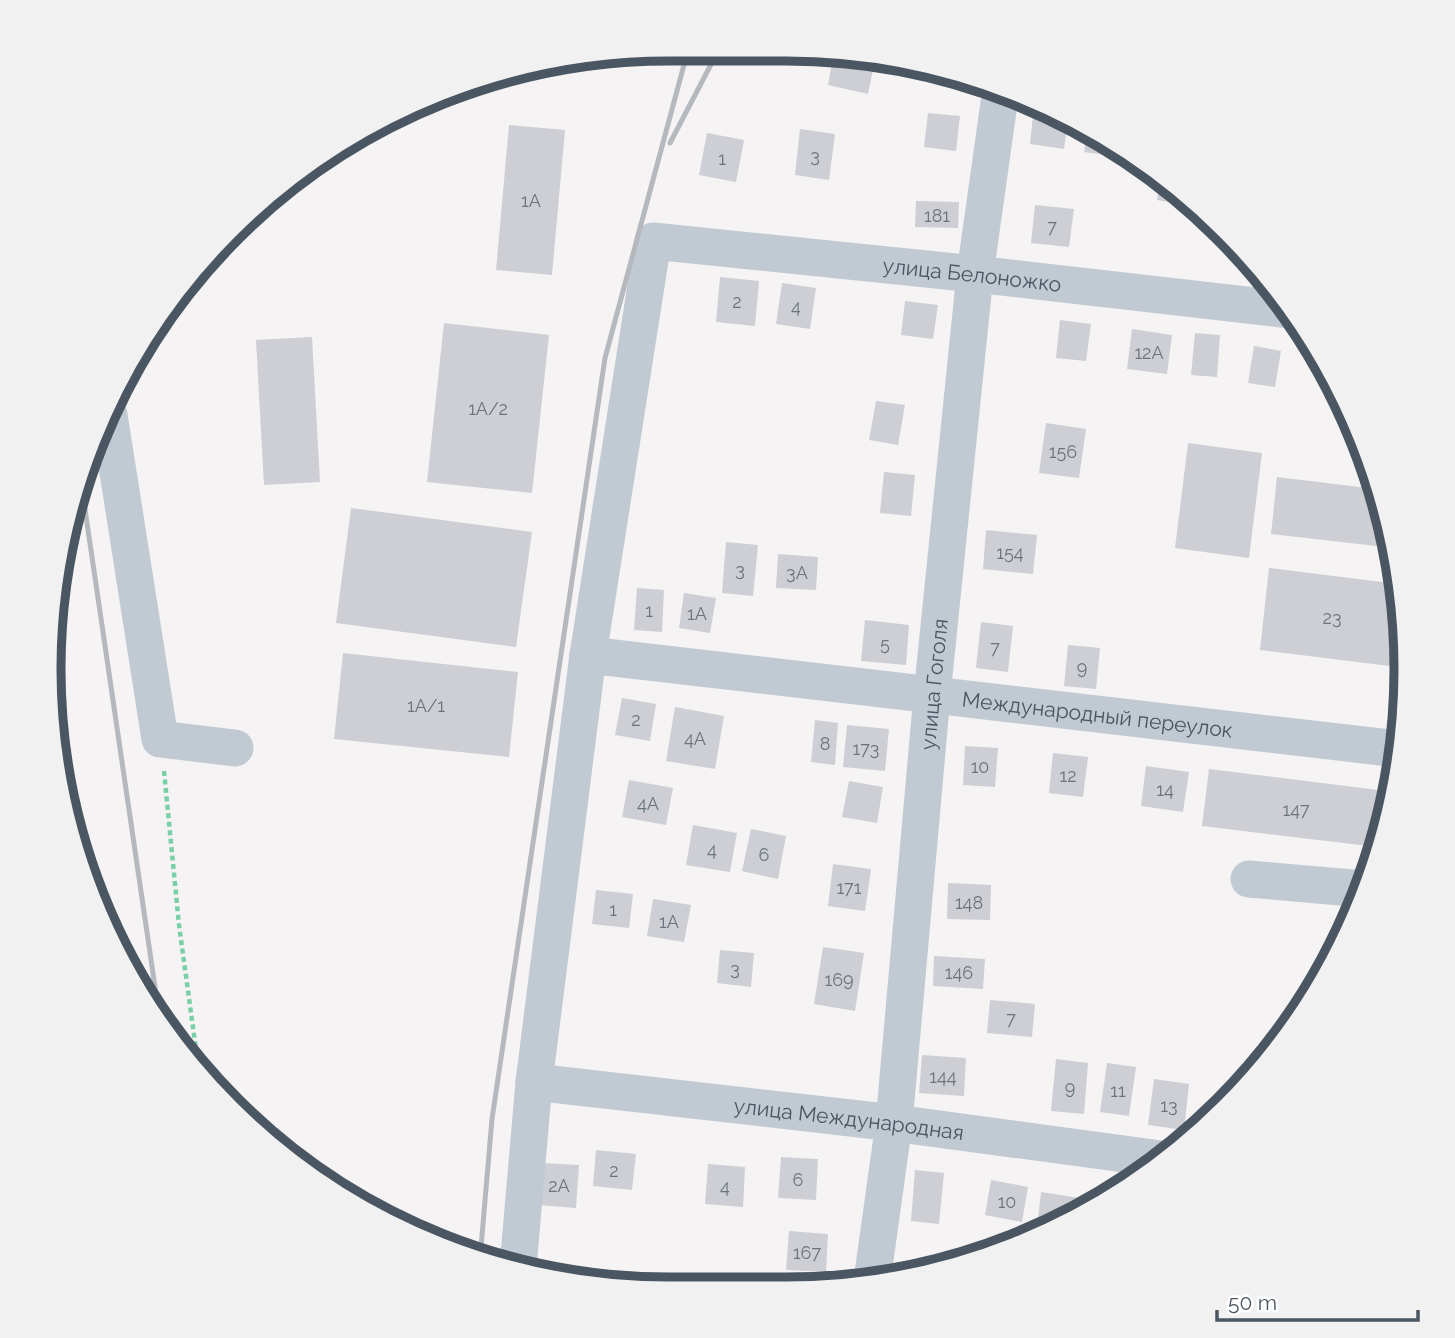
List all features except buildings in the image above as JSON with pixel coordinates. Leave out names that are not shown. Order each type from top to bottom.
[{"type":"street","name":"улица Гоголя","points":[[873,1271],[894,1123],[932,695],[975,274],[999,101]]},
{"type":"street","name":"улица Белоножко","points":[[588,655],[653,241],[1275,308]]},
{"type":"street","points":[[111,429],[160,739],[235,748]]},
{"type":"street","name":"Международный переулок","points":[[588,655],[1389,748]]},
{"type":"street","points":[[520,1258],[534,1082],[588,655]]},
{"type":"street","points":[[1249,878],[1352,888]]},
{"type":"street","name":"улица Международная","points":[[534,1082],[894,1123],[1147,1157]]},
{"type":"path","points":[[160,739],[179,925],[196,1050]]},
{"type":"railway","points":[[481,1246],[492,1119],[605,358],[685,61]]},
{"type":"railway","points":[[670,143],[713,61]]},
{"type":"railway","points":[[84,505],[156,994]]}]
